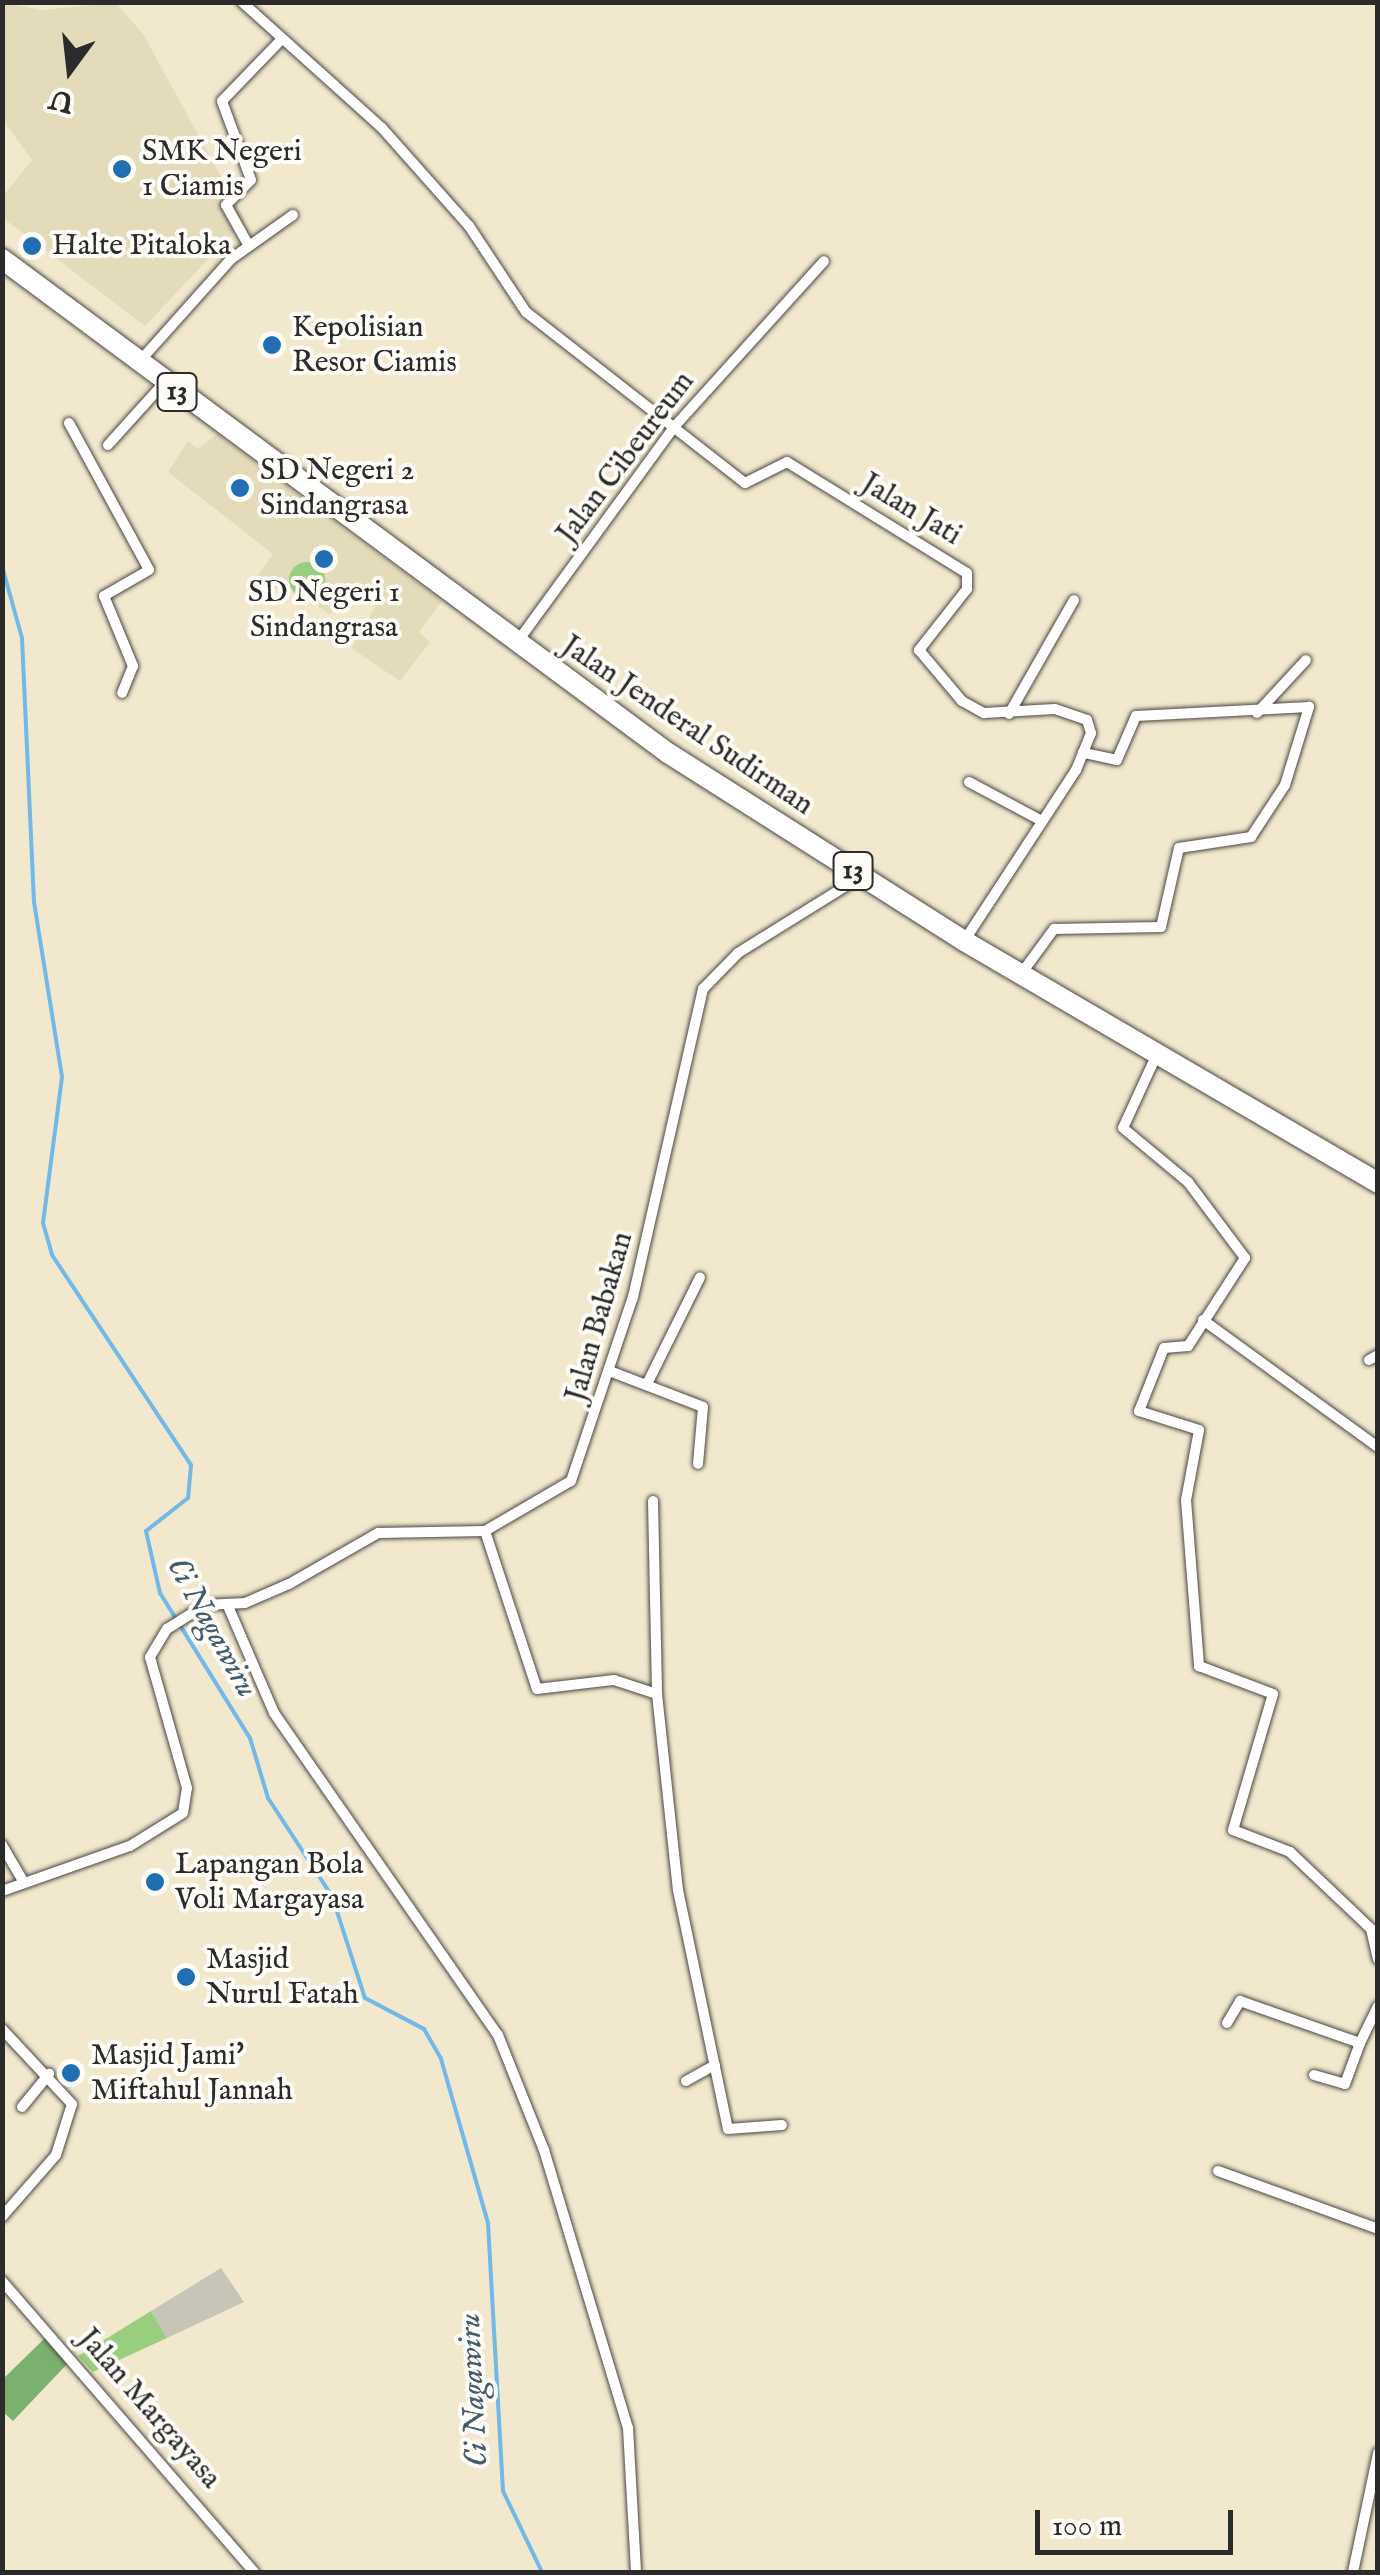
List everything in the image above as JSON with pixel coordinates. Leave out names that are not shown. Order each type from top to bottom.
[{"type":"highway","name":"Jalan Jenderal Sudirman","points":[[2,259],[514,646],[964,942],[1378,1183]]},
{"type":"street","points":[[242,2],[382,128],[469,226],[526,312],[675,426]]},
{"type":"street","points":[[249,246],[226,205],[251,180],[222,100],[281,40]]},
{"type":"street","points":[[138,362],[249,246],[293,215]]},
{"type":"street","name":"Jalan Cibeureum","points":[[514,646],[675,426],[824,261]]},
{"type":"street","points":[[108,445],[165,382]]},
{"type":"street","points":[[69,423],[149,570],[101,590],[133,666],[122,692]]},
{"type":"street","name":"Jalan Jati","points":[[675,426],[745,483],[787,462],[967,573],[967,589],[919,654],[962,701],[1009,714],[1078,715],[1091,727],[1083,753]]},
{"type":"street","points":[[1009,714],[1074,600]]},
{"type":"street","points":[[1257,713],[1306,660]]},
{"type":"street","points":[[964,942],[1083,753],[1118,760],[1136,716],[1257,713],[1309,706],[1285,785],[1252,837],[1178,848],[1161,927],[1054,930],[1021,975]]},
{"type":"street","points":[[969,782],[1042,822]]},
{"type":"street","name":"Jalan Babakan","points":[[228,1606],[289,1584],[378,1533],[450,1538],[485,1530],[571,1481],[612,1372],[702,989],[738,953],[861,876]]},
{"type":"street","points":[[1157,1053],[1123,1128],[1188,1182],[1245,1258],[1188,1346],[1166,1346],[1139,1411],[1198,1430],[1186,1500],[1198,1597],[1199,1666],[1272,1691],[1233,1830],[1290,1852],[1371,1930],[1378,1960]]},
{"type":"street","points":[[647,1384],[700,1277]]},
{"type":"street","points":[[1203,1320],[1378,1448]]},
{"type":"street","points":[[612,1372],[702,1407],[698,1464]]},
{"type":"street","points":[[653,1501],[657,1694],[678,1890],[728,2129],[782,2125]]},
{"type":"street","points":[[485,1530],[537,1689],[614,1680],[657,1694]]},
{"type":"street","points":[[2,1892],[23,1881],[130,1846],[183,1813],[186,1788],[150,1657],[167,1630],[186,1617],[210,1603],[228,1606],[267,1702],[498,2034],[544,2150],[628,2428],[636,2572]]},
{"type":"street","points":[[2,1845],[23,1881]]},
{"type":"street","points":[[1227,2024],[1240,2001],[1360,2042]]},
{"type":"street","points":[[1314,2075],[1345,2084],[1378,2006]]},
{"type":"street","points":[[2,2029],[69,2095],[71,2114],[56,2155],[2,2217]]},
{"type":"street","points":[[686,2081],[715,2065]]},
{"type":"street","points":[[22,2107],[50,2074]]},
{"type":"street","points":[[1218,2171],[1378,2230]]},
{"type":"street","name":"Jalan Margayasa","points":[[2,2280],[254,2572]]},
{"type":"street","points":[[1353,2572],[1378,2453]]},
{"type":"shaded area","name":"SMK Negeri 1 Ciamis","points":[[3,3],[42,10],[116,3],[143,34],[245,220],[145,326],[3,218],[3,196],[32,160],[3,120]]},
{"type":"shaded area","points":[[217,434],[442,601],[419,632],[430,642],[400,681],[351,648],[376,606],[353,588],[330,615],[284,579],[274,591],[256,578],[273,554],[168,472],[188,441],[198,449]]},
{"type":"shaded area","points":[[221,2268],[244,2302],[167,2338],[151,2311]]},
{"type":"green space","points":[[307,562],[320,567],[325,580],[320,593],[307,598],[294,593],[289,580],[294,567]]},
{"type":"green space","points":[[151,2311],[167,2338],[93,2372],[78,2356]]},
{"type":"green space","points":[[45,2338],[69,2362],[13,2421],[3,2412],[3,2379]]},
{"type":"waterway","name":"Ci Nagawiru","points":[[2,566],[22,638],[34,902],[62,1077],[43,1223],[52,1255],[191,1465],[188,1498],[146,1531],[160,1593],[250,1738],[268,1798],[332,1896],[365,1998],[424,2029],[441,2059],[488,2223],[503,2491],[542,2572]]},
{"type":"place","name":"SMK Negeri 1 Ciamis","points":[[122,169]]},
{"type":"place","name":"Halte Pitaloka","points":[[32,246]]},
{"type":"place","name":"Kepolisian Resor Ciamis","points":[[272,345]]},
{"type":"place","name":"SD Negeri 2 Sindangrasa","points":[[240,488]]},
{"type":"place","name":"SD Negeri 1 Sindangrasa","points":[[324,559]]},
{"type":"place","name":"Lapangan Bola Voli Margayasa","points":[[155,1882]]},
{"type":"place","name":"Masjid Nurul Fatah","points":[[186,1977]]},
{"type":"place","name":"Masjid Jami' Miftahul Jannah","points":[[71,2073]]}]
